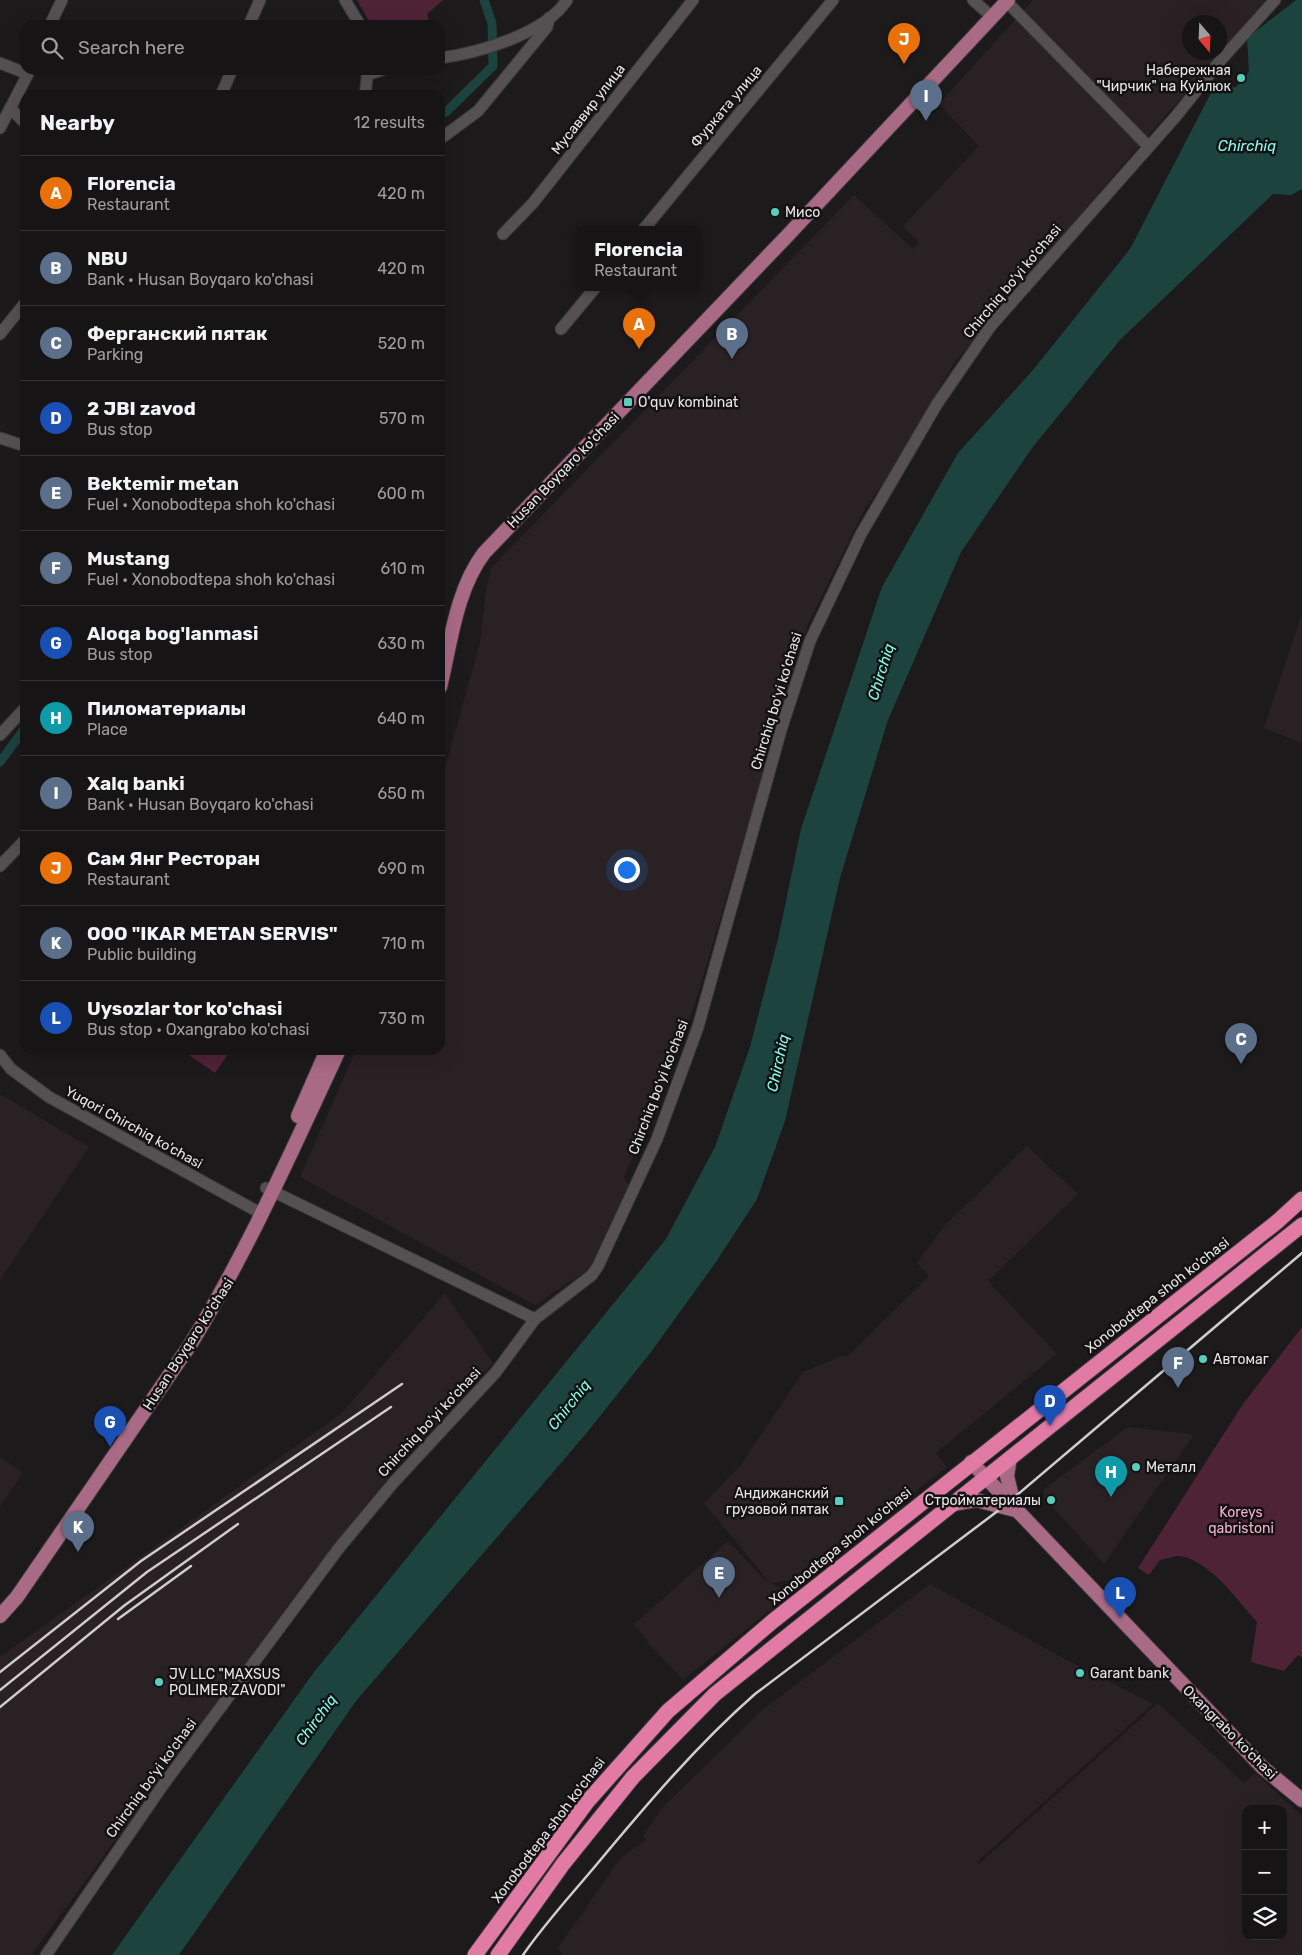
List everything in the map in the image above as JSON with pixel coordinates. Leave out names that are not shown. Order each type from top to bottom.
[{"type":"highway","name":"Xonobodtepa shoh ko'chasi","points":[[475,1955],[587,1802],[668,1711],[773,1621],[1257,1237],[1302,1199]]},
{"type":"highway","points":[[498,1955],[600,1817],[633,1776],[722,1688],[1302,1226]]},
{"type":"main road","name":"Husan Boyqaro ko'chasi","points":[[445,626],[455,585],[466,564],[479,546],[1004,0]]},
{"type":"main road","name":"Husan Boyqaro ko'chasi","points":[[445,666],[464,588],[472,569],[484,553],[789,234],[989,14]]},
{"type":"main road","name":"Husan Boyqaro ko'chasi","points":[[0,1616],[187,1343],[259,1212],[325,1055]]},
{"type":"main road","name":"Husan Boyqaro ko'chasi","points":[[269,1190],[336,1055]]},
{"type":"main road","name":"Oxangrabo ko'chasi","points":[[1010,1458],[1007,1476],[1008,1487],[1016,1510]]},
{"type":"main road","name":"Oxangrabo ko'chasi","points":[[971,1462],[1262,1767],[1302,1800]]},
{"type":"main road","name":"Oxangrabo ko'chasi","points":[[953,1504],[976,1500],[1016,1510]]},
{"type":"main road","name":"Husan Boyqaro ko'chasi","points":[[0,1604],[14,1595]]},
{"type":"street","points":[[52,20],[62,0]]},
{"type":"street","points":[[251,20],[260,0]]},
{"type":"street","points":[[345,0],[357,20]]},
{"type":"street","points":[[445,57],[511,40],[548,18],[561,8],[567,0]]},
{"type":"street","name":"Мусаввир улица","points":[[503,234],[533,203],[693,0]]},
{"type":"street","name":"Фурката улица","points":[[646,226],[833,0]]},
{"type":"street","points":[[973,0],[989,14]]},
{"type":"street","points":[[1004,0],[1148,146]]},
{"type":"street","name":"Chirchiq bo'yi ko'chasi","points":[[46,1955],[163,1785],[338,1548],[394,1482],[496,1372],[534,1319],[592,1275],[598,1266],[657,1139],[698,1027],[781,730],[810,641],[861,534],[937,404],[990,327],[1275,0]]},
{"type":"street","points":[[445,135],[478,111],[548,27],[548,18]]},
{"type":"street","points":[[0,63],[20,69]]},
{"type":"street","points":[[0,128],[27,75]]},
{"type":"street","points":[[224,90],[230,75]]},
{"type":"street","points":[[366,90],[368,75]]},
{"type":"street","points":[[10,108],[20,118]]},
{"type":"street","points":[[561,329],[593,291]]},
{"type":"street","points":[[0,334],[20,308]]},
{"type":"street","points":[[0,438],[20,444]]},
{"type":"street","points":[[0,735],[20,713]]},
{"type":"street","points":[[0,866],[20,845]]},
{"type":"street","name":"Yuqori Chirchiq ko'chasi","points":[[0,1055],[11,1069],[49,1097],[259,1212]]},
{"type":"street","points":[[269,1190],[534,1319]]},
{"type":"shaded area","points":[[1033,0],[1270,0],[1227,48],[1227,15],[1182,15],[1182,60],[1216,60],[1158,124],[954,363],[893,469],[864,510],[806,628],[700,987],[676,1059],[624,1177],[628,1185],[590,1268],[535,1305],[300,1177],[354,1055],[445,1055],[445,768],[480,643],[486,590],[491,568],[854,195],[913,249],[919,242],[903,226],[979,146],[939,104]]},
{"type":"shaded area","points":[[1302,613],[1302,743],[1264,728]]},
{"type":"shaded area","points":[[0,1094],[89,1147],[0,1280]]},
{"type":"shaded area","points":[[1027,1146],[1078,1194],[988,1281],[1057,1354],[936,1453],[947,1467],[804,1578],[771,1583],[790,1594],[683,1680],[650,1645],[634,1624],[728,1541],[770,1583],[704,1503],[740,1466],[803,1372],[845,1355],[847,1357],[929,1276],[917,1263],[945,1225]]},
{"type":"shaded area","points":[[445,1293],[493,1363],[392,1473],[310,1575],[31,1955],[0,1955],[0,1657],[342,1413]]},
{"type":"shaded area","points":[[1128,1427],[1191,1434],[1193,1436],[1104,1564],[1043,1496],[1044,1489]]},
{"type":"shaded area","points":[[0,1457],[23,1473],[0,1506]]},
{"type":"shaded area","points":[[930,1584],[1065,1659],[1153,1704],[977,1862],[978,1865],[1158,1703],[1244,1783],[1255,1773],[1302,1816],[1302,1955],[563,1955],[558,1948],[621,1857],[646,1840],[643,1836],[661,1809],[761,1711]]},
{"type":"green space","points":[[357,0],[443,0],[427,14],[429,20],[368,20]]},
{"type":"green space","points":[[189,1055],[227,1055],[215,1073]]},
{"type":"green space","name":"Koreys qabristoni","points":[[1302,1327],[1302,1657],[1298,1655],[1284,1671],[1251,1662],[1257,1622],[1222,1582],[1201,1565],[1190,1559],[1174,1556],[1160,1560],[1149,1575],[1138,1568],[1243,1404]]},
{"type":"water","name":"Chirchiq","points":[[1296,0],[1302,0],[1302,189],[1291,195],[1273,194],[1120,340],[1032,448],[961,552],[888,720],[840,878],[785,1121],[757,1199],[716,1262],[651,1352],[585,1435],[356,1701],[179,1955],[112,1955],[314,1672],[666,1239],[715,1147],[750,1047],[778,939],[801,829],[882,587],[958,453],[1033,370],[1130,249],[1212,91],[1236,87],[1249,72],[1247,38]]},
{"type":"waterway","points":[[445,112],[493,66],[492,23],[484,0]]},
{"type":"waterway","points":[[0,762],[20,735]]},
{"type":"railway","points":[[523,1955],[549,1920],[654,1797],[693,1754],[755,1694],[1003,1507],[1302,1253]]},
{"type":"railway","points":[[0,1672],[141,1561],[402,1384]]},
{"type":"railway","points":[[0,1690],[147,1572],[391,1407]]},
{"type":"railway","points":[[0,1707],[125,1605],[238,1524]]},
{"type":"railway","points":[[118,1619],[191,1566]]},
{"type":"place","name":"Сам Янг Ресторан","points":[[904,64]]},
{"type":"place","name":"Набережная \"Чирчик\" на Куйлюк","points":[[1241,78]]},
{"type":"place","name":"Xalq banki","points":[[926,121]]},
{"type":"place","name":"Мисо","points":[[775,212]]},
{"type":"place","name":"Florencia","points":[[639,349]]},
{"type":"place","name":"NBU","points":[[732,359]]},
{"type":"place","name":"O'quv kombinat","points":[[628,402]]},
{"type":"place","name":"Ферганский пятак","points":[[1241,1064]]},
{"type":"place","name":"Автомаг","points":[[1203,1359]]},
{"type":"place","name":"Mustang","points":[[1178,1388]]},
{"type":"place","name":"2 JBI zavod","points":[[1050,1426]]},
{"type":"place","name":"Aloqa bog'lanmasi","points":[[110,1447]]},
{"type":"place","name":"Металл","points":[[1136,1467]]},
{"type":"place","name":"Пиломатериалы","points":[[1111,1497]]},
{"type":"place","name":"Стройматериалы","points":[[1051,1500]]},
{"type":"place","name":"Андижанский грузовой пятак","points":[[839,1501]]},
{"type":"place","name":"OOO \"IKAR METAN SERVIS\"","points":[[78,1552]]},
{"type":"place","name":"Bektemir metan","points":[[719,1598]]},
{"type":"place","name":"Uysozlar tor ko'chasi","points":[[1120,1618]]},
{"type":"place","name":"Garant bank","points":[[1080,1673]]},
{"type":"place","name":"JV LLC \"MAXSUS POLIMER ZAVODI\"","points":[[159,1682]]}]
